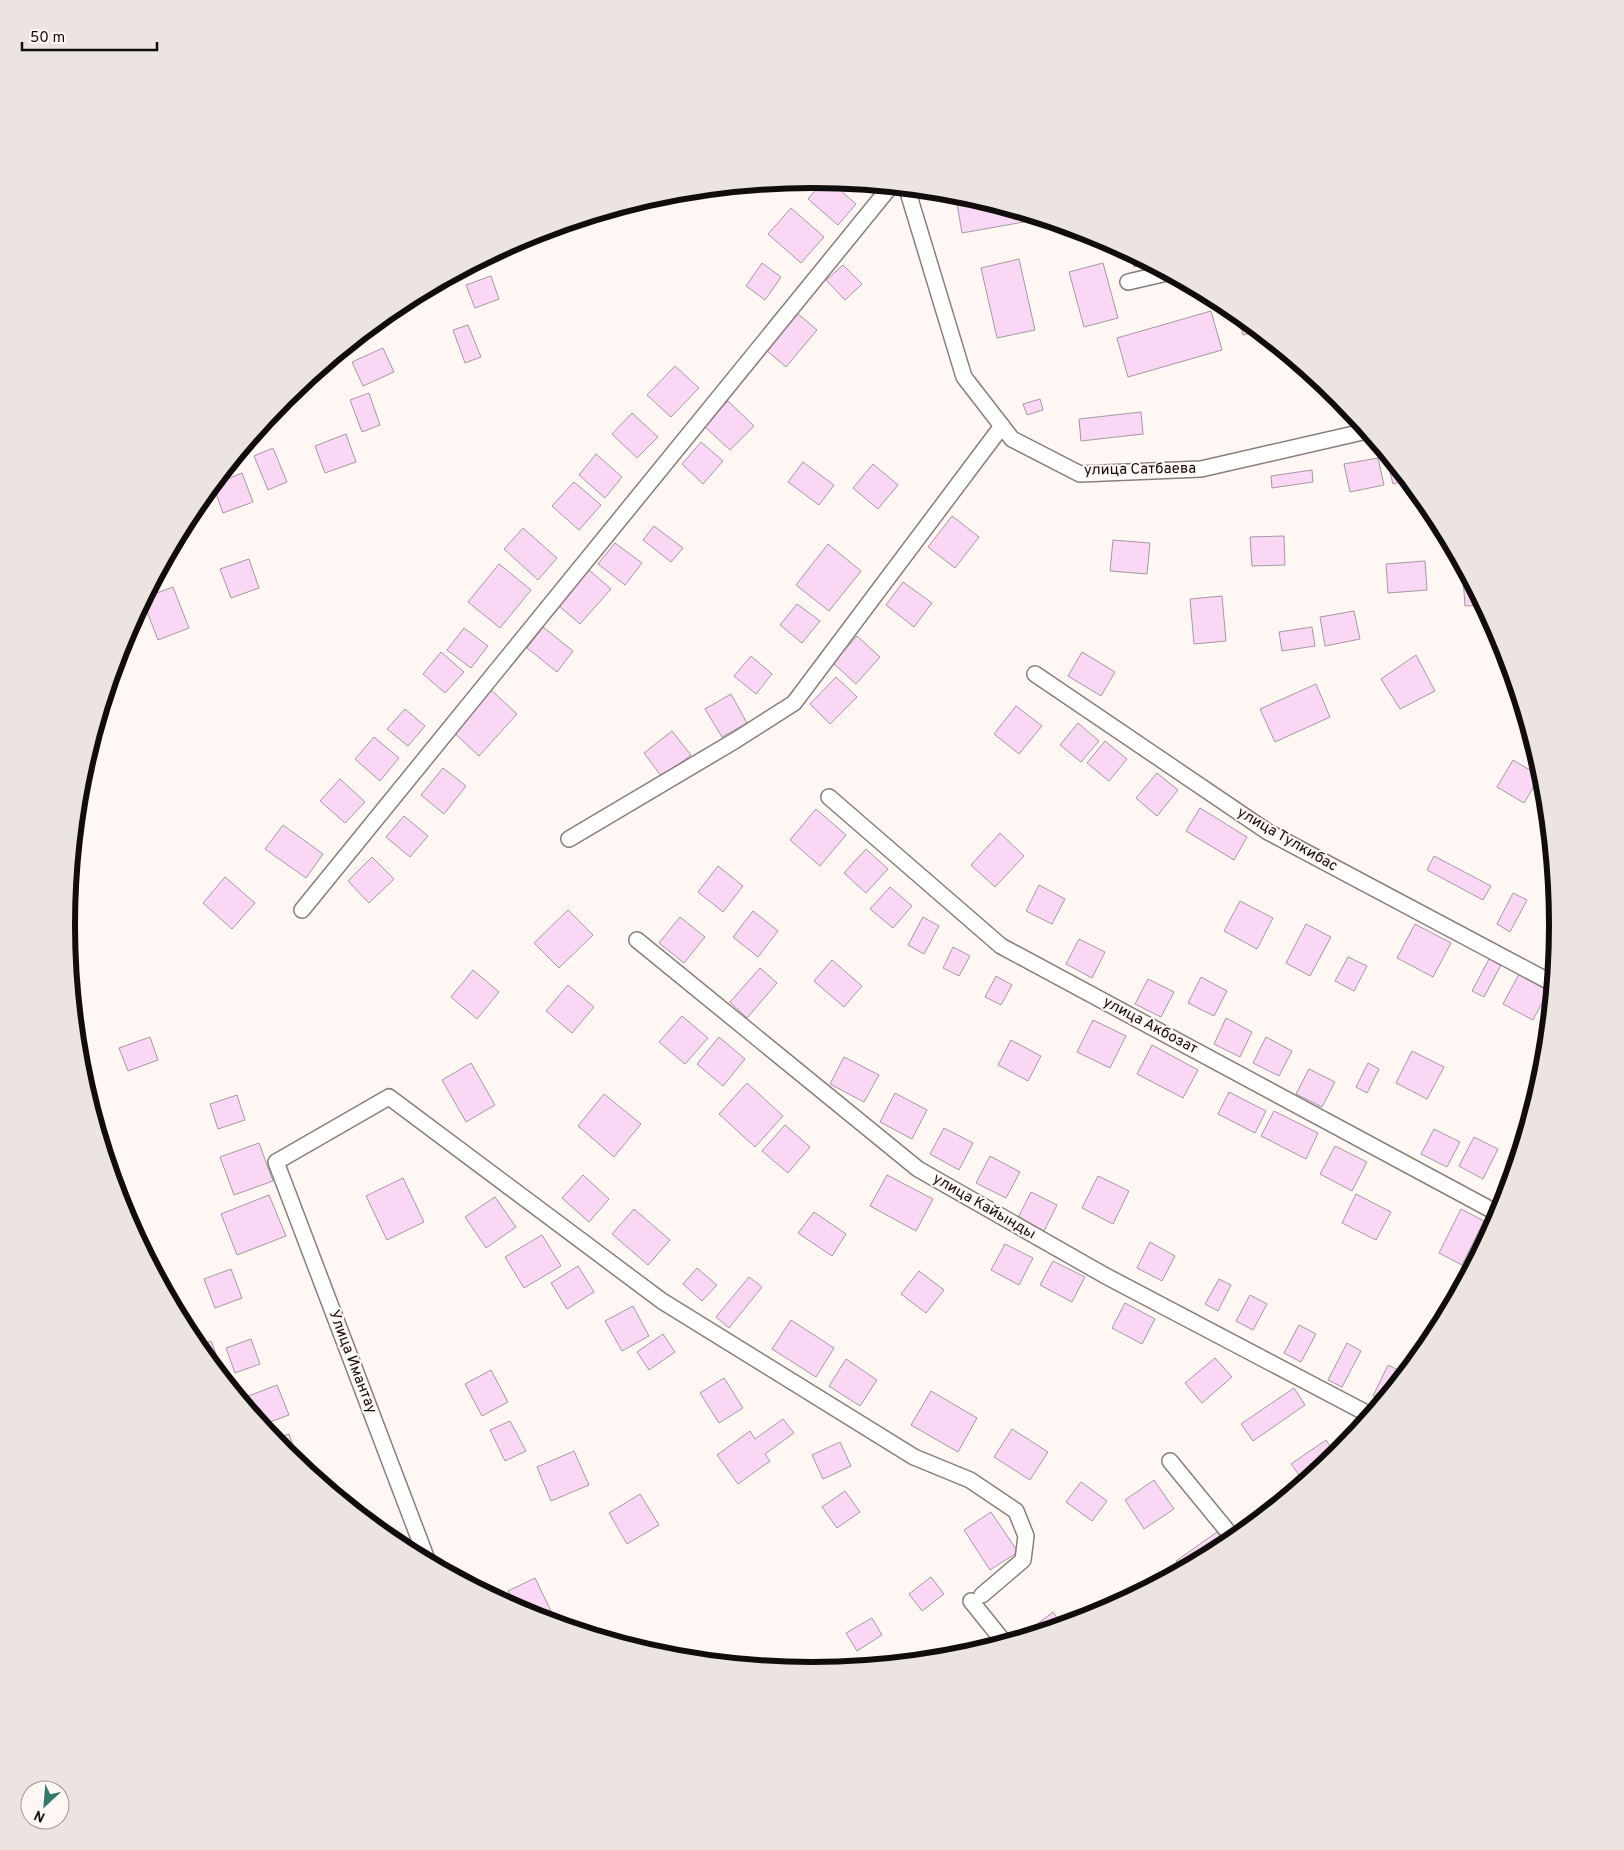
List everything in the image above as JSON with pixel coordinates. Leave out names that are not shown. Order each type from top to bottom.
[{"type":"street","points":[[302,910],[886,192]]},
{"type":"street","name":"улица Сатбаева","points":[[909,194],[964,377],[1012,439],[1080,474],[1201,470],[1360,433]]},
{"type":"street","points":[[1128,282],[1158,275]]},
{"type":"street","points":[[569,839],[794,703],[1002,426]]},
{"type":"street","name":"улица Тулкибас","points":[[1035,674],[1268,832],[1546,980]]},
{"type":"street","name":"улица Акбозат","points":[[829,797],[1001,946],[1492,1210]]},
{"type":"street","name":"улица Кайынды","points":[[637,940],[918,1169],[1104,1275],[1365,1412]]},
{"type":"street","name":"Улица Имантау","points":[[424,1551],[276,1162],[389,1097],[662,1301],[914,1457],[970,1480],[1016,1511],[1026,1536],[1023,1560],[977,1598],[1001,1637]]},
{"type":"street","points":[[1170,1461],[1229,1533]]},
{"type":"building","points":[[817,188],[839,189],[856,204],[838,225],[808,199]]},
{"type":"building","points":[[957,202],[1003,213],[1023,219],[1024,222],[962,233]]},
{"type":"building","points":[[791,208],[824,237],[801,263],[768,234]]},
{"type":"building","points":[[1019,259],[1035,330],[997,338],[981,268]]},
{"type":"building","points":[[1132,261],[1140,265],[1134,267]]},
{"type":"building","points":[[762,263],[781,277],[765,300],[746,286]]},
{"type":"building","points":[[1103,263],[1118,318],[1084,327],[1069,272]]},
{"type":"building","points":[[843,265],[862,284],[845,300],[826,280]]},
{"type":"building","points":[[491,276],[499,299],[475,308],[466,285]]},
{"type":"building","points":[[1211,311],[1222,350],[1128,377],[1117,338]]},
{"type":"building","points":[[797,313],[817,330],[786,367],[766,350]]},
{"type":"building","points":[[468,325],[481,357],[465,363],[453,330]]},
{"type":"building","points":[[1241,326],[1251,333],[1243,335]]},
{"type":"building","points":[[383,348],[394,372],[363,386],[352,362]]},
{"type":"building","points":[[675,366],[699,388],[671,417],[647,395]]},
{"type":"building","points":[[369,393],[380,425],[362,432],[350,400]]},
{"type":"building","points":[[1040,399],[1043,410],[1027,415],[1023,404]]},
{"type":"building","points":[[728,401],[754,426],[730,450],[704,426]]},
{"type":"building","points":[[1141,412],[1143,434],[1081,441],[1079,419]]},
{"type":"building","points":[[632,413],[658,437],[637,458],[612,434]]},
{"type":"building","points":[[346,434],[356,462],[325,473],[315,446]]},
{"type":"building","points":[[701,442],[723,461],[703,484],[682,464]]},
{"type":"building","points":[[273,448],[287,482],[268,490],[254,456]]},
{"type":"building","points":[[596,454],[622,477],[605,498],[579,475]]},
{"type":"building","points":[[1378,458],[1384,485],[1350,492],[1344,464]]},
{"type":"building","points":[[803,462],[834,485],[819,505],[788,482]]},
{"type":"building","points":[[873,464],[898,485],[878,509],[853,488]]},
{"type":"building","points":[[1388,466],[1401,482],[1393,484]]},
{"type":"building","points":[[1312,470],[1313,482],[1272,488],[1271,476]]},
{"type":"building","points":[[242,473],[253,502],[223,513],[216,492],[224,481]]},
{"type":"building","points":[[574,482],[601,505],[579,530],[552,506]]},
{"type":"building","points":[[952,516],[979,537],[955,568],[928,547]]},
{"type":"building","points":[[654,526],[683,548],[671,562],[643,540]]},
{"type":"building","points":[[523,528],[557,558],[538,580],[504,549]]},
{"type":"building","points":[[1284,536],[1285,565],[1252,566],[1250,537]]},
{"type":"building","points":[[1113,540],[1150,543],[1147,574],[1110,571]]},
{"type":"building","points":[[615,543],[642,563],[625,585],[598,564]]},
{"type":"building","points":[[828,544],[861,571],[829,611],[796,585]]},
{"type":"building","points":[[249,559],[259,588],[231,598],[220,569]]},
{"type":"building","points":[[1425,561],[1427,590],[1388,593],[1386,564]]},
{"type":"building","points":[[499,564],[531,590],[500,628],[468,602]]},
{"type":"building","points":[[589,570],[611,589],[580,624],[558,605]]},
{"type":"building","points":[[1463,581],[1476,605],[1465,606]]},
{"type":"building","points":[[903,582],[932,603],[914,627],[886,605]]},
{"type":"building","points":[[173,587],[189,628],[158,640],[146,609],[154,594]]},
{"type":"building","points":[[1222,596],[1226,641],[1194,644],[1190,599]]},
{"type":"building","points":[[797,604],[820,621],[802,643],[780,625]]},
{"type":"building","points":[[1354,611],[1360,639],[1325,646],[1320,617]]},
{"type":"building","points":[[543,627],[573,651],[557,672],[527,648]]},
{"type":"building","points":[[1312,627],[1315,646],[1282,651],[1279,632]]},
{"type":"building","points":[[464,628],[488,646],[471,668],[447,650]]},
{"type":"building","points":[[857,636],[880,657],[856,684],[833,663]]},
{"type":"building","points":[[441,652],[464,672],[445,693],[423,674]]},
{"type":"building","points":[[1082,652],[1115,672],[1101,696],[1068,676]]},
{"type":"building","points":[[1416,655],[1435,691],[1400,709],[1381,679]]},
{"type":"building","points":[[751,656],[772,674],[756,694],[734,676]]},
{"type":"building","points":[[836,677],[857,697],[830,724],[810,704]]},
{"type":"building","points":[[1316,684],[1330,717],[1275,742],[1260,709]]},
{"type":"building","points":[[490,689],[517,714],[479,756],[451,730]]},
{"type":"building","points":[[731,694],[747,723],[722,737],[705,709]]},
{"type":"building","points":[[1016,706],[1042,726],[1019,754],[994,734]]},
{"type":"building","points":[[405,709],[425,726],[408,746],[387,729]]},
{"type":"building","points":[[1078,723],[1099,741],[1081,762],[1060,745]]},
{"type":"building","points":[[672,731],[691,755],[662,777],[644,753]]},
{"type":"building","points":[[374,737],[399,758],[380,781],[355,759]]},
{"type":"building","points":[[1105,741],[1127,759],[1109,781],[1087,763]]},
{"type":"building","points":[[1513,760],[1533,772],[1535,784],[1524,803],[1497,787]]},
{"type":"building","points":[[443,768],[466,786],[444,814],[421,795]]},
{"type":"building","points":[[1157,773],[1178,790],[1157,816],[1136,798]]},
{"type":"building","points":[[340,779],[365,802],[345,823],[320,801]]},
{"type":"building","points":[[1200,808],[1247,837],[1234,860],[1186,831]]},
{"type":"building","points":[[816,809],[846,835],[820,866],[790,840]]},
{"type":"building","points":[[404,816],[428,836],[410,857],[386,837]]},
{"type":"building","points":[[283,825],[323,854],[306,878],[265,849]]},
{"type":"building","points":[[1000,833],[1024,856],[995,887],[971,865]]},
{"type":"building","points":[[866,849],[888,869],[866,893],[844,873]]},
{"type":"building","points":[[1434,856],[1491,886],[1483,900],[1427,870]]},
{"type":"building","points":[[372,857],[394,879],[369,903],[348,881]]},
{"type":"building","points":[[718,866],[743,886],[723,912],[698,892]]},
{"type":"building","points":[[225,877],[255,903],[232,929],[203,903]]},
{"type":"building","points":[[1039,885],[1065,899],[1052,924],[1026,911]]},
{"type":"building","points":[[890,887],[912,906],[893,928],[870,909]]},
{"type":"building","points":[[1513,893],[1527,900],[1510,932],[1497,924]]},
{"type":"building","points":[[1240,901],[1273,918],[1257,949],[1224,931]]},
{"type":"building","points":[[568,910],[593,935],[559,968],[534,943]]},
{"type":"building","points":[[753,911],[778,931],[758,957],[733,937]]},
{"type":"building","points":[[680,917],[705,937],[684,963],[659,943]]},
{"type":"building","points":[[923,917],[939,926],[924,954],[908,945]]},
{"type":"building","points":[[1306,924],[1331,937],[1310,976],[1286,963]]},
{"type":"building","points":[[1415,924],[1451,943],[1433,977],[1397,958]]},
{"type":"building","points":[[1079,939],[1105,952],[1092,978],[1066,964]]},
{"type":"building","points":[[953,947],[970,956],[959,976],[943,968]]},
{"type":"building","points":[[1348,957],[1367,966],[1354,991],[1335,981]]},
{"type":"building","points":[[1489,959],[1501,965],[1484,997],[1472,991]]},
{"type":"building","points":[[832,960],[862,986],[844,1007],[814,981]]},
{"type":"building","points":[[760,968],[777,983],[747,1018],[730,1002]]},
{"type":"building","points":[[473,970],[499,992],[477,1019],[451,997]]},
{"type":"building","points":[[1519,974],[1546,988],[1545,998],[1533,1020],[1503,1004]]},
{"type":"building","points":[[996,976],[1012,985],[1001,1005],[985,997]]},
{"type":"building","points":[[1201,977],[1227,991],[1214,1016],[1188,1003]]},
{"type":"building","points":[[1148,979],[1174,992],[1161,1017],[1135,1004]]},
{"type":"building","points":[[568,985],[594,1007],[572,1033],[546,1011]]},
{"type":"building","points":[[682,1016],[708,1038],[685,1064],[659,1042]]},
{"type":"building","points":[[1226,1018],[1252,1032],[1240,1057],[1214,1044]]},
{"type":"building","points":[[1093,1020],[1126,1036],[1110,1068],[1077,1052]]},
{"type":"building","points":[[150,1037],[158,1060],[128,1071],[119,1048]]},
{"type":"building","points":[[719,1037],[745,1059],[723,1086],[697,1064]]},
{"type":"building","points":[[1266,1037],[1292,1051],[1279,1076],[1253,1063]]},
{"type":"building","points":[[1011,1040],[1041,1056],[1028,1081],[998,1065]]},
{"type":"building","points":[[1152,1045],[1198,1070],[1183,1098],[1137,1074]]},
{"type":"building","points":[[1412,1051],[1444,1067],[1427,1099],[1396,1083]]},
{"type":"building","points":[[844,1057],[879,1075],[864,1102],[830,1084]]},
{"type":"building","points":[[471,1063],[495,1105],[466,1122],[442,1080]]},
{"type":"building","points":[[1368,1063],[1379,1069],[1367,1093],[1356,1087]]},
{"type":"building","points":[[1309,1069],[1335,1082],[1322,1107],[1296,1094]]},
{"type":"building","points":[[747,1083],[783,1116],[755,1147],[719,1114]]},
{"type":"building","points":[[1229,1092],[1266,1111],[1255,1133],[1218,1114]]},
{"type":"building","points":[[895,1093],[927,1110],[912,1139],[880,1122]]},
{"type":"building","points":[[604,1094],[641,1124],[614,1157],[578,1126]]},
{"type":"building","points":[[237,1095],[245,1120],[218,1129],[210,1104]]},
{"type":"building","points":[[1274,1111],[1318,1133],[1306,1159],[1261,1136]]},
{"type":"building","points":[[785,1125],[810,1147],[788,1173],[762,1151]]},
{"type":"building","points":[[944,1128],[973,1143],[959,1170],[930,1154]]},
{"type":"building","points":[[1434,1129],[1460,1142],[1447,1167],[1421,1154]]},
{"type":"building","points":[[1474,1137],[1498,1149],[1483,1179],[1459,1166]]},
{"type":"building","points":[[259,1143],[273,1181],[234,1195],[220,1157]]},
{"type":"building","points":[[1335,1146],[1367,1162],[1352,1191],[1320,1174]]},
{"type":"building","points":[[990,1156],[1020,1172],[1006,1198],[976,1183]]},
{"type":"building","points":[[583,1175],[609,1199],[589,1222],[562,1198]]},
{"type":"building","points":[[887,1175],[933,1199],[916,1231],[870,1206]]},
{"type":"building","points":[[1098,1176],[1129,1191],[1113,1224],[1082,1208]]},
{"type":"building","points":[[403,1178],[424,1222],[387,1240],[366,1196]]},
{"type":"building","points":[[1031,1192],[1057,1205],[1044,1231],[1018,1218]]},
{"type":"building","points":[[1356,1194],[1391,1212],[1376,1240],[1342,1223]]},
{"type":"building","points":[[269,1195],[286,1236],[237,1255],[221,1214]]},
{"type":"building","points":[[495,1197],[516,1227],[486,1248],[465,1217]]},
{"type":"building","points":[[634,1209],[670,1240],[648,1265],[612,1234]]},
{"type":"building","points":[[1461,1209],[1484,1221],[1462,1265],[1439,1253]]},
{"type":"building","points":[[814,1212],[846,1234],[832,1256],[798,1233]]},
{"type":"building","points":[[542,1235],[561,1266],[524,1288],[505,1257]]},
{"type":"building","points":[[1150,1242],[1175,1256],[1162,1281],[1137,1268]]},
{"type":"building","points":[[1005,1244],[1033,1258],[1019,1285],[991,1270]]},
{"type":"building","points":[[1053,1261],[1085,1277],[1072,1302],[1040,1285]]},
{"type":"building","points":[[578,1266],[594,1292],[567,1309],[551,1283]]},
{"type":"building","points":[[697,1268],[717,1285],[702,1301],[683,1284]]},
{"type":"building","points":[[231,1269],[242,1298],[215,1308],[204,1279]]},
{"type":"building","points":[[919,1271],[944,1290],[926,1313],[901,1294]]},
{"type":"building","points":[[749,1277],[762,1287],[729,1328],[716,1317]]},
{"type":"building","points":[[1219,1279],[1231,1285],[1218,1311],[1205,1304]]},
{"type":"building","points":[[1250,1295],[1267,1304],[1253,1330],[1236,1321]]},
{"type":"building","points":[[1125,1303],[1155,1319],[1142,1344],[1112,1328]]},
{"type":"building","points":[[633,1306],[649,1336],[622,1351],[605,1321]]},
{"type":"building","points":[[791,1320],[834,1348],[816,1377],[772,1349]]},
{"type":"building","points":[[1299,1325],[1316,1334],[1301,1362],[1284,1353]]},
{"type":"building","points":[[663,1334],[675,1352],[649,1370],[637,1352]]},
{"type":"building","points":[[251,1339],[260,1364],[235,1373],[226,1348]]},
{"type":"building","points":[[211,1341],[220,1364],[205,1343]]},
{"type":"building","points":[[1347,1343],[1361,1351],[1342,1387],[1328,1380]]},
{"type":"building","points":[[1215,1358],[1232,1377],[1202,1403],[1185,1383]]},
{"type":"building","points":[[846,1359],[877,1380],[860,1406],[829,1386]]},
{"type":"building","points":[[1388,1365],[1399,1371],[1377,1398],[1373,1396]]},
{"type":"building","points":[[491,1370],[508,1402],[482,1416],[465,1384]]},
{"type":"building","points":[[724,1378],[743,1408],[719,1423],[700,1393]]},
{"type":"building","points":[[277,1385],[289,1415],[269,1422],[246,1397]]},
{"type":"building","points":[[1294,1388],[1305,1405],[1253,1441],[1241,1424]]},
{"type":"building","points":[[931,1391],[977,1418],[958,1452],[911,1425]]},
{"type":"building","points":[[783,1419],[794,1433],[765,1454],[770,1461],[738,1484],[717,1455],[750,1431],[755,1439]]},
{"type":"building","points":[[510,1421],[526,1451],[505,1461],[490,1430]]},
{"type":"building","points":[[1012,1429],[1048,1452],[1030,1480],[994,1457]]},
{"type":"building","points":[[289,1434],[294,1449],[291,1446],[282,1436]]},
{"type":"building","points":[[1326,1440],[1331,1448],[1300,1477],[1291,1464]]},
{"type":"building","points":[[840,1442],[851,1466],[823,1479],[812,1455]]},
{"type":"building","points":[[574,1451],[589,1485],[551,1501],[537,1467]]},
{"type":"building","points":[[1154,1480],[1174,1509],[1144,1529],[1125,1500]]},
{"type":"building","points":[[1081,1482],[1107,1501],[1092,1521],[1066,1502]]},
{"type":"building","points":[[845,1491],[860,1512],[837,1528],[822,1507]]},
{"type":"building","points":[[640,1494],[659,1525],[627,1544],[609,1513]]},
{"type":"building","points":[[991,1512],[1018,1552],[990,1570],[964,1530]]},
{"type":"building","points":[[1217,1532],[1221,1538],[1178,1564],[1176,1561]]},
{"type":"building","points":[[931,1577],[944,1594],[922,1611],[909,1594]]},
{"type":"building","points":[[535,1578],[551,1611],[548,1613],[511,1597],[508,1591]]},
{"type":"building","points":[[1053,1612],[1058,1620],[1049,1623],[1031,1628]]},
{"type":"building","points":[[872,1618],[882,1635],[857,1651],[846,1633]]}]
